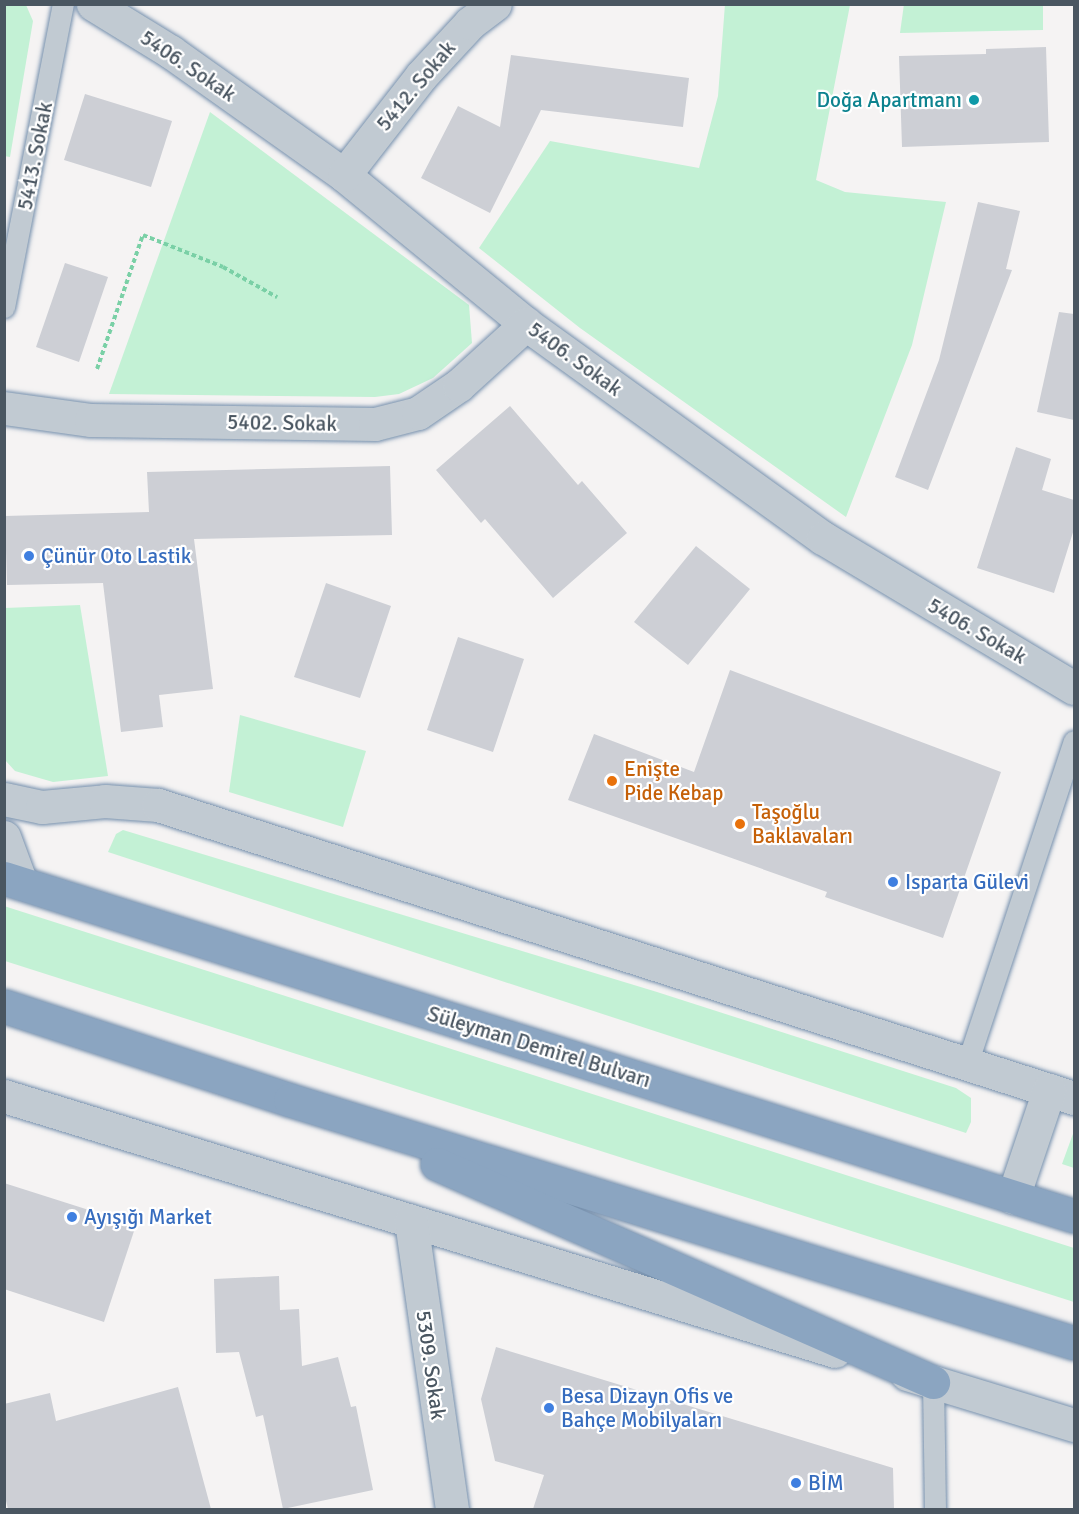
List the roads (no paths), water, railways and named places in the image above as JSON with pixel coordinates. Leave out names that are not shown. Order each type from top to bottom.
[{"type":"highway","name":"Süleyman Demirel Bulvarı","points":[[13,881],[1074,1216]]},
{"type":"highway","points":[[4,1006],[290,1100],[1074,1343]]},
{"type":"highway","points":[[290,1100],[933,1382]]},
{"type":"street","name":"5412. Sokak","points":[[344,176],[421,76],[470,23],[495,4]]},
{"type":"street","name":"5406. Sokak","points":[[96,5],[194,68],[344,176],[526,324],[823,538],[1074,688]]},
{"type":"street","name":"5402. Sokak","points":[[4,408],[91,420],[375,424],[418,413],[459,385],[526,324]]},
{"type":"street","points":[[4,799],[42,807],[105,801],[158,805],[1062,1094],[1013,1197]]},
{"type":"street","points":[[4,837],[13,881]]},
{"type":"street","points":[[4,1096],[1074,1425]]},
{"type":"street","name":"5309. Sokak","points":[[411,1221],[452,1509]]},
{"type":"lane","name":"5413. Sokak","points":[[4,308],[63,4]]},
{"type":"lane","points":[[967,1064],[1074,741]]},
{"type":"lane","points":[[933,1382],[935,1509]]},
{"type":"place","name":"Doğa Apartmanı","points":[[974,100]]},
{"type":"place","name":"Çünür Oto Lastik","points":[[29,556]]},
{"type":"place","name":"Enişte Pide Kebap","points":[[612,781]]},
{"type":"place","name":"Taşoğlu Baklavaları","points":[[740,824]]},
{"type":"place","name":"Isparta Gülevi","points":[[893,882]]},
{"type":"place","name":"Ayışığı Market","points":[[72,1217]]},
{"type":"place","name":"Besa Dizayn Ofis ve Bahçe Mobilyaları","points":[[549,1408]]},
{"type":"place","name":"BİM","points":[[796,1483]]}]
